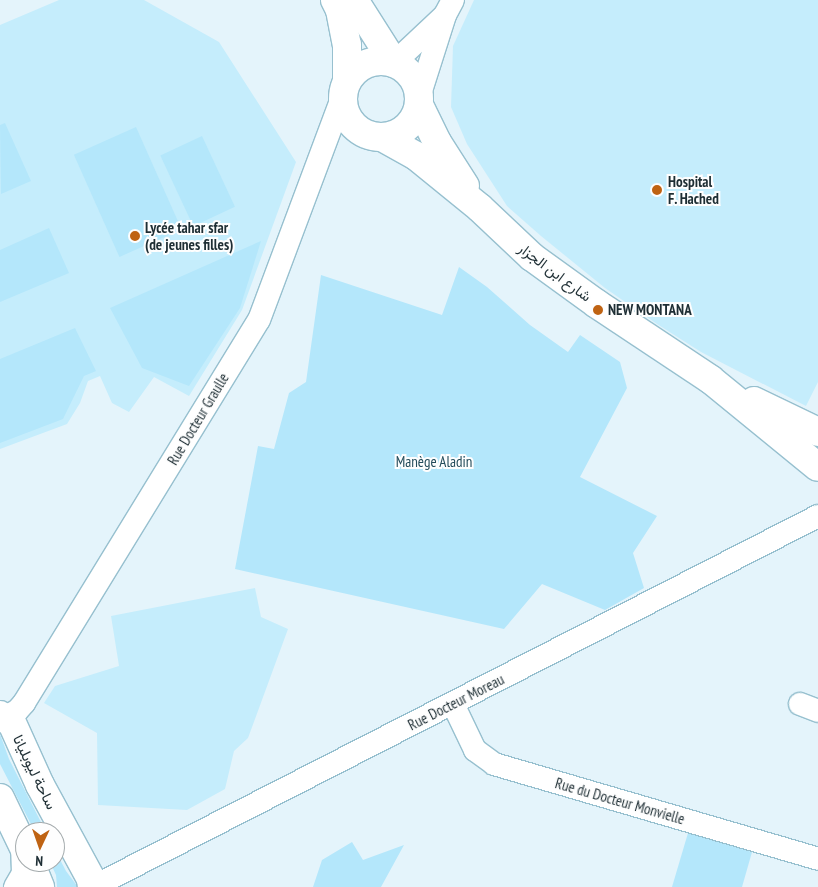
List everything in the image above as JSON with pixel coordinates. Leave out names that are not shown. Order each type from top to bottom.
[{"type":"main road","points":[[335,0],[340,10],[347,45],[344,106],[353,125],[362,132],[382,137],[395,134],[407,128],[415,117],[419,99],[412,75],[394,63],[384,60],[367,63],[354,72],[345,88]]},
{"type":"main road","points":[[354,0],[394,63]]},
{"type":"main road","name":"شارع ابن الجزار","points":[[419,99],[437,142],[480,208]]},
{"type":"main road","name":"شارع ابن الجزار","points":[[382,137],[416,156],[480,208],[507,236],[532,257],[597,304],[710,379],[818,467]]},
{"type":"main road","name":"شارع ابن الجزار","points":[[710,379],[818,432]]},
{"type":"main road","name":"ساحة ليوبليانا","points":[[2,713],[12,723],[40,785],[91,879],[92,887]]},
{"type":"main road","points":[[0,798],[15,829]]},
{"type":"main road","points":[[34,872],[40,887]]},
{"type":"street","points":[[394,63],[449,8]]},
{"type":"street","points":[[419,99],[449,8]]},
{"type":"street","name":"Rue Docteur Graulle","points":[[2,713],[17,711],[24,703],[258,320],[345,88]]},
{"type":"street","name":"Rue Docteur Moreau","points":[[92,887],[818,516]]},
{"type":"street","name":"Rue du Docteur Monvielle","points":[[453,704],[475,750],[494,764],[818,859]]},
{"type":"street","points":[[15,887],[24,872]]},
{"type":"shaded area","name":"Lycée tahar sfar (de jeunes filles)","points":[[59,0],[144,0],[219,42],[296,162],[242,310],[189,396],[154,377],[129,412],[112,403],[100,376],[88,381],[80,403],[67,424],[0,449],[0,25]]},
{"type":"shaded area","name":"Hospital F. Hached","points":[[474,0],[818,0],[818,382],[806,406],[701,352],[657,324],[605,288],[507,206],[467,144],[451,107],[453,46]]},
{"type":"shaded area","points":[[255,588],[261,617],[288,629],[248,738],[234,751],[225,789],[187,810],[98,805],[97,733],[44,703],[55,686],[119,666],[111,616]]},
{"type":"green space","points":[[5,123],[31,181],[1,194],[0,125]]},
{"type":"green space","points":[[136,127],[182,229],[119,257],[74,155]]},
{"type":"green space","points":[[202,136],[235,207],[193,226],[160,155]]},
{"type":"green space","points":[[49,228],[69,273],[0,302],[0,250]]},
{"type":"green space","points":[[261,241],[240,308],[189,386],[142,368],[110,308]]},
{"type":"green space","name":"Manège Aladin","points":[[459,267],[487,287],[530,325],[568,352],[580,335],[620,362],[627,388],[580,477],[657,516],[633,553],[644,588],[605,610],[542,584],[504,629],[235,569],[258,446],[274,449],[289,393],[306,382],[321,275],[442,315]]},
{"type":"green space","points":[[75,328],[96,371],[84,376],[63,419],[0,443],[0,359]]},
{"type":"green space","points":[[0,734],[9,759],[41,822],[30,822],[0,764]]},
{"type":"green space","points":[[688,833],[752,852],[742,887],[672,887]]},
{"type":"green space","points":[[352,842],[363,860],[404,845],[381,887],[313,887],[322,860]]},
{"type":"green space","points":[[65,869],[78,887],[57,887],[55,872],[65,872]]},
{"type":"place","name":"Hospital F. Hached","points":[[657,190]]},
{"type":"place","name":"Lycée tahar sfar (de jeunes filles)","points":[[135,236]]},
{"type":"place","name":"NEW MONTANA","points":[[598,310]]}]
